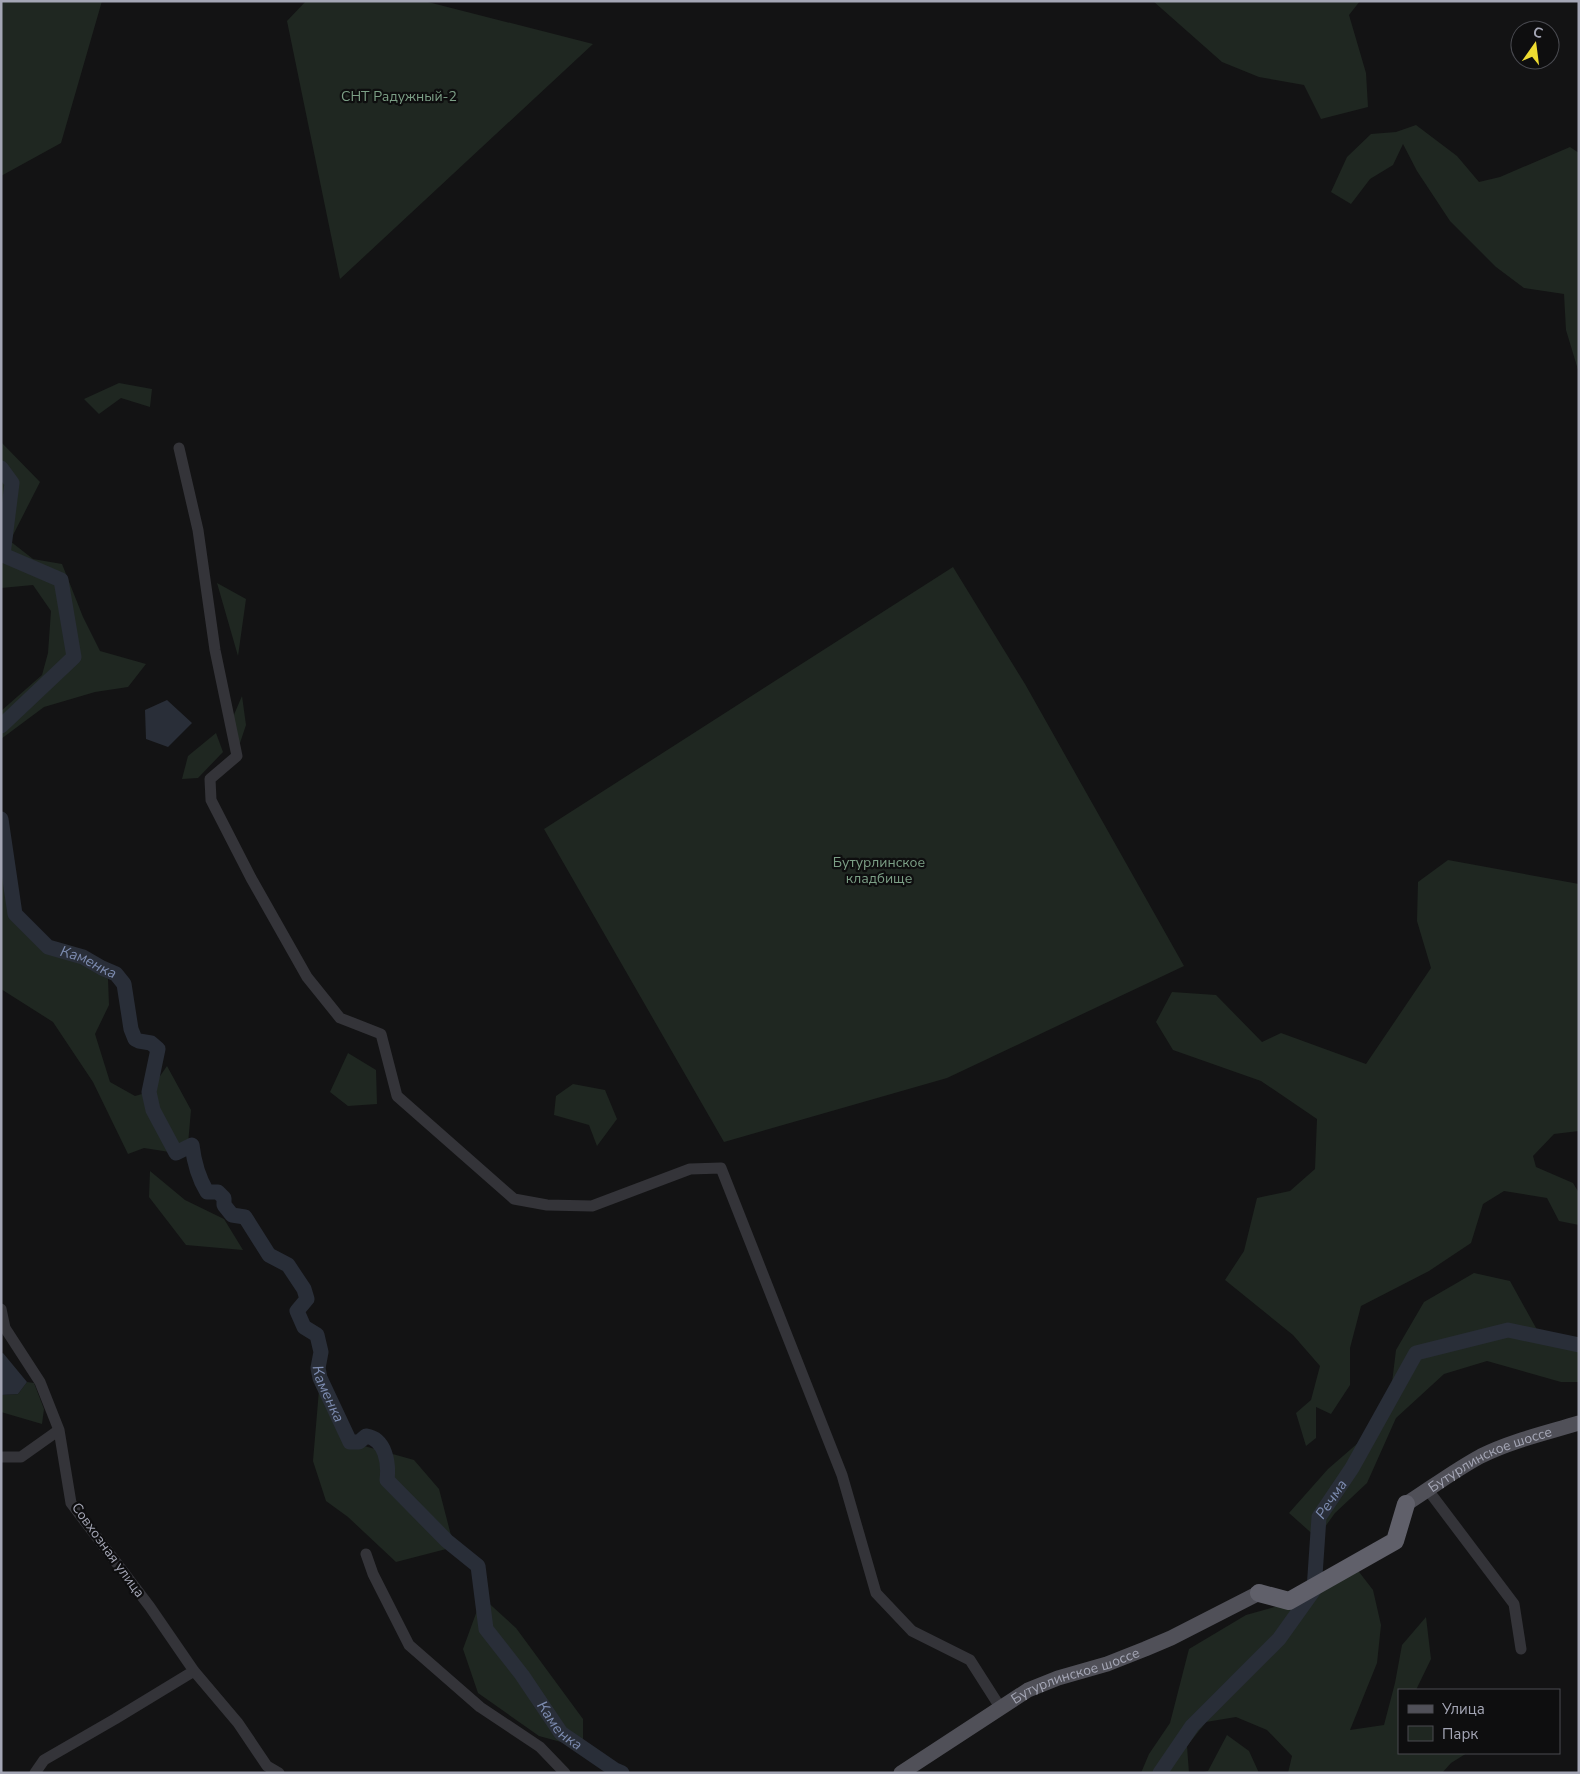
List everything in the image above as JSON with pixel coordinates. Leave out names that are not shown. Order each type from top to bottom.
[{"type":"highway","points":[[1259,1594],[1289,1601],[1395,1542],[1406,1504]]},
{"type":"main road","name":"Бутурлинское шоссе","points":[[1406,1504],[1457,1470],[1482,1456],[1507,1445],[1579,1423]]},
{"type":"main road","name":"Бутурлинское шоссе","points":[[900,1773],[1021,1693],[1044,1683],[1124,1658],[1162,1642],[1259,1594]]},
{"type":"street","points":[[179,448],[198,530],[215,650],[237,756],[210,779],[212,800],[251,878],[306,977],[340,1018],[381,1034],[397,1096],[514,1199],[547,1205],[592,1206],[690,1170],[721,1168],[842,1475],[876,1593],[912,1631],[970,1660],[1000,1707]]},
{"type":"street","name":"Совхозная улица","points":[[1,1309],[5,1328],[40,1382],[59,1430],[71,1503],[150,1606],[194,1671],[238,1723],[267,1766],[279,1773]]},
{"type":"street","points":[[1,1457],[21,1456],[59,1430]]},
{"type":"street","points":[[1428,1490],[1514,1604],[1521,1649]]},
{"type":"street","points":[[366,1554],[373,1574],[409,1645],[480,1707],[540,1747],[565,1773]]},
{"type":"street","points":[[35,1773],[44,1760],[115,1720],[194,1671]]},
{"type":"green space","points":[[1,1],[102,1],[61,143],[1,176]]},
{"type":"green space","name":"СНТ Радужный-2","points":[[306,1],[424,1],[593,44],[340,279],[287,21]]},
{"type":"green space","points":[[1153,1],[1360,1],[1349,15],[1366,73],[1368,107],[1321,119],[1304,85],[1259,77],[1222,62]]},
{"type":"green space","points":[[1416,125],[1457,156],[1479,182],[1500,177],[1570,147],[1579,153],[1579,373],[1566,330],[1564,294],[1524,288],[1496,267],[1450,221],[1417,171],[1403,144],[1393,165],[1370,179],[1351,204],[1331,192],[1347,157],[1371,134],[1396,132]]},
{"type":"green space","points":[[119,383],[152,389],[150,407],[121,398],[99,414],[84,399]]},
{"type":"green space","points":[[1,442],[40,482],[10,541],[33,559],[62,564],[83,617],[100,651],[146,664],[128,687],[95,692],[44,707],[1,739],[1,711],[42,675],[48,653],[51,611],[33,585],[1,588]]},
{"type":"green space","name":"Бутурлинское кладбище","points":[[953,567],[1025,684],[1184,966],[947,1078],[724,1142],[544,829]]},
{"type":"green space","points":[[217,583],[246,599],[238,656]]},
{"type":"green space","points":[[242,696],[246,725],[238,749],[233,717]]},
{"type":"green space","points":[[216,733],[223,752],[198,778],[182,779],[188,756]]},
{"type":"green space","points":[[1448,860],[1579,884],[1579,1131],[1554,1134],[1533,1156],[1536,1167],[1573,1183],[1579,1193],[1579,1225],[1559,1221],[1547,1198],[1504,1191],[1483,1204],[1471,1243],[1429,1271],[1361,1306],[1350,1348],[1350,1385],[1331,1414],[1316,1407],[1316,1438],[1306,1446],[1296,1413],[1311,1400],[1320,1366],[1293,1335],[1225,1280],[1244,1251],[1257,1198],[1290,1191],[1315,1169],[1317,1119],[1261,1081],[1173,1050],[1156,1022],[1172,992],[1216,995],[1262,1042],[1281,1033],[1366,1064],[1431,968],[1417,921],[1418,882]]},
{"type":"green space","points":[[1,866],[6,874],[15,914],[48,947],[83,957],[108,979],[109,1005],[95,1034],[110,1082],[135,1096],[149,1092],[167,1066],[191,1110],[188,1144],[176,1153],[144,1148],[128,1154],[93,1082],[53,1022],[1,989]]},
{"type":"green space","points":[[348,1053],[376,1070],[377,1104],[348,1106],[330,1092]]},
{"type":"green space","points":[[573,1084],[605,1090],[617,1119],[597,1146],[589,1125],[554,1115],[556,1096]]},
{"type":"green space","points":[[150,1171],[185,1200],[224,1219],[243,1250],[186,1245],[149,1197]]},
{"type":"green space","points":[[1474,1273],[1510,1281],[1541,1337],[1579,1345],[1579,1382],[1561,1382],[1487,1361],[1444,1374],[1396,1418],[1367,1483],[1335,1513],[1317,1538],[1289,1513],[1328,1469],[1373,1430],[1390,1399],[1396,1350],[1424,1302]]},
{"type":"green space","points":[[320,1378],[350,1442],[414,1460],[439,1489],[454,1547],[396,1562],[348,1517],[326,1501],[313,1461]]},
{"type":"green space","points":[[27,1382],[34,1383],[44,1409],[42,1424],[1,1412],[1,1395],[18,1394]]},
{"type":"green space","points":[[1356,1568],[1373,1590],[1381,1625],[1377,1663],[1350,1730],[1384,1725],[1395,1683],[1402,1645],[1426,1617],[1431,1659],[1416,1689],[1398,1689],[1398,1754],[1465,1754],[1451,1763],[1442,1773],[1288,1773],[1292,1756],[1267,1730],[1236,1717],[1206,1722],[1187,1746],[1189,1773],[1141,1773],[1149,1754],[1170,1723],[1189,1649],[1246,1615],[1289,1603]]},
{"type":"green space","points":[[482,1597],[516,1628],[583,1719],[583,1748],[539,1736],[478,1693],[463,1649]]},
{"type":"green space","points":[[1227,1735],[1249,1751],[1259,1773],[1199,1773],[1208,1771]]},
{"type":"shaded area","points":[[167,700],[192,723],[168,747],[146,739],[145,710]]},
{"type":"shaded area","points":[[3,1353],[27,1382],[18,1394],[1,1395],[1,1354]]},
{"type":"waterway","name":"Каменка","points":[[1,468],[12,483],[3,555],[61,580],[74,657],[1,726]]},
{"type":"waterway","name":"Каменка","points":[[1,819],[15,914],[48,947],[83,957],[116,974],[124,984],[131,1029],[135,1039],[151,1043],[158,1049],[149,1092],[153,1110],[176,1153],[192,1145],[197,1169],[207,1192],[218,1192],[224,1198],[224,1205],[232,1215],[245,1217],[269,1255],[288,1265],[304,1289],[307,1299],[297,1311],[304,1327],[317,1335],[321,1352],[318,1368],[320,1378],[350,1442],[359,1442],[366,1436],[378,1442],[387,1460],[387,1480],[447,1541],[478,1566],[486,1629],[522,1675],[561,1733],[622,1773]]},
{"type":"waterway","name":"Речма","points":[[1160,1773],[1192,1726],[1279,1639],[1314,1590],[1319,1517],[1352,1468],[1416,1353],[1508,1330],[1579,1345]]}]
